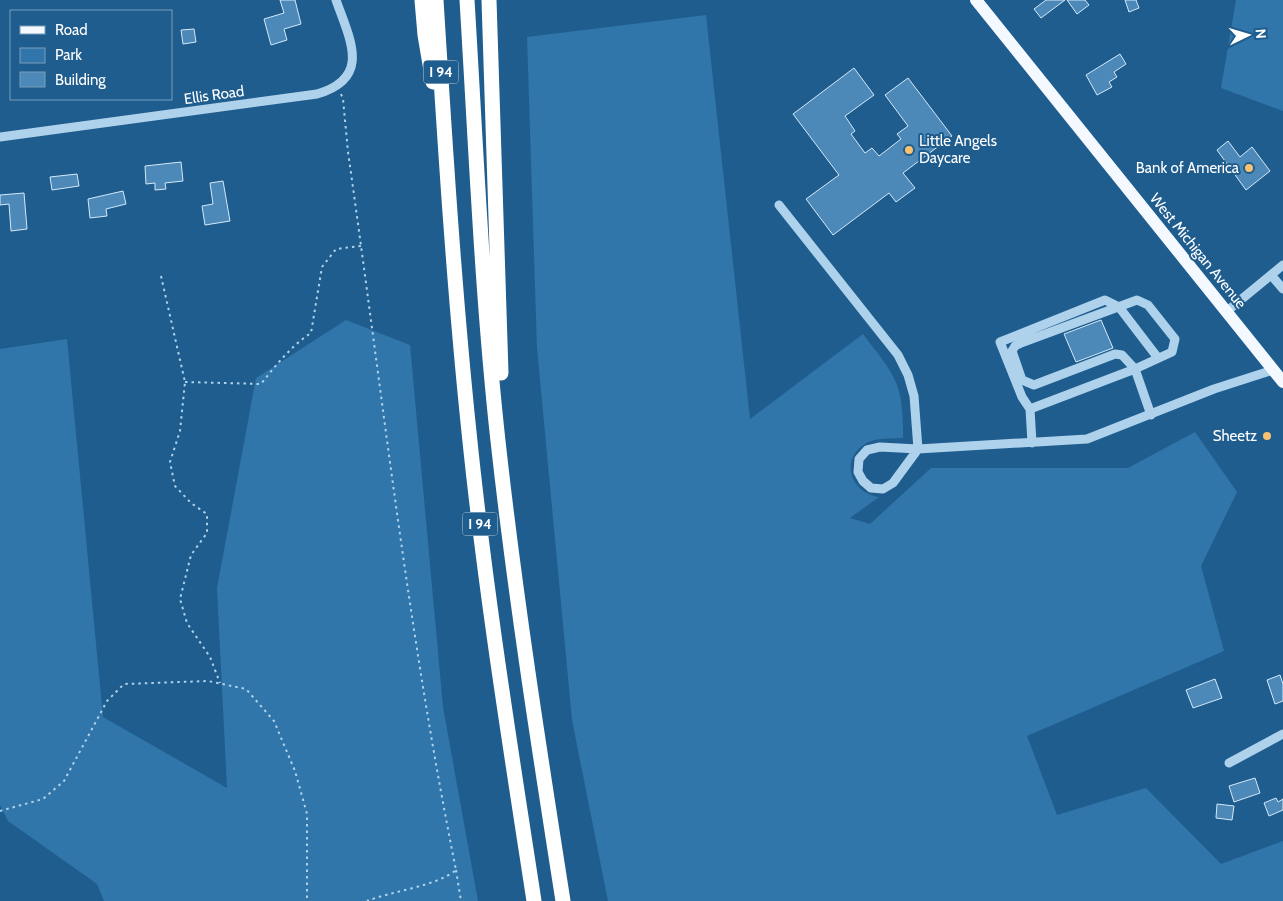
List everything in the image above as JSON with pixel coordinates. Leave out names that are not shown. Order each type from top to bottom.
[{"type":"highway","points":[[422,0],[425,35],[445,145]]},
{"type":"highway","name":"I 94","points":[[436,0],[457,304],[470,443],[496,648],[534,901]]},
{"type":"highway","name":"I 94","points":[[467,0],[498,440],[528,681],[563,901]]},
{"type":"highway","points":[[490,0],[502,407],[498,440]]},
{"type":"main road","name":"West Michigan Avenue","points":[[976,0],[1226,312],[1278,368],[1283,382]]},
{"type":"street","points":[[336,0],[350,43],[352,62],[347,78],[337,87]]},
{"type":"street","name":"Ellis Road","points":[[0,138],[317,94],[337,87]]},
{"type":"street","points":[[779,205],[898,355],[908,375],[914,396],[918,449],[893,483],[883,488],[871,488],[863,481],[858,472],[859,458],[867,450],[880,447],[918,449],[1087,439],[1278,368]]},
{"type":"street","points":[[1226,312],[1283,265]]},
{"type":"street","points":[[1271,275],[1282,287]]},
{"type":"street","points":[[1032,443],[1030,409],[1022,396],[1000,342],[1106,300],[1119,306],[1158,358]]},
{"type":"street","points":[[1030,409],[1135,369],[1172,352],[1175,339],[1148,305],[1137,300],[1022,343],[1015,346],[1012,351],[1022,380],[1034,384],[1115,354],[1122,355],[1135,369],[1151,415]]},
{"type":"street","points":[[1229,763],[1283,734]]},
{"type":"path","points":[[337,87],[344,99],[348,152],[394,488],[424,690],[461,901]]},
{"type":"path","points":[[185,382],[261,384],[283,357],[300,340],[311,333],[322,267],[336,249],[361,246]]},
{"type":"path","points":[[161,276],[185,382],[180,431],[170,462],[175,486],[191,503],[207,514],[207,533],[191,555],[180,599],[187,623],[210,657],[220,683]]},
{"type":"path","points":[[0,811],[43,799],[64,781],[107,701],[124,684],[208,681],[246,689],[274,721],[295,771],[308,814],[307,901]]},
{"type":"path","points":[[367,901],[389,892],[446,878],[456,870]]},
{"type":"green space","points":[[1236,0],[1283,0],[1283,111],[1221,88]]},
{"type":"green space","points":[[706,15],[750,419],[863,334],[890,371],[899,392],[902,404],[903,438],[874,440],[865,444],[852,458],[851,467],[855,483],[869,494],[879,497],[850,518],[870,524],[931,468],[1128,468],[1195,432],[1237,492],[1201,566],[1224,651],[1027,736],[1057,815],[1146,788],[1221,864],[1283,841],[1283,901],[608,901],[572,720],[537,348],[527,37]]},
{"type":"green space","points":[[346,320],[410,345],[443,707],[478,901],[104,901],[97,884],[8,821],[0,805],[0,349],[67,339],[103,717],[227,788],[217,588],[256,378]]},
{"type":"building","points":[[280,0],[295,0],[301,24],[284,29],[287,40],[271,45],[264,19],[284,13]]},
{"type":"building","points":[[1046,0],[1065,0],[1041,18],[1034,9]]},
{"type":"building","points":[[1067,0],[1085,0],[1089,5],[1077,14]]},
{"type":"building","points":[[1125,0],[1136,0],[1139,8],[1129,12]]},
{"type":"building","points":[[194,29],[196,42],[183,44],[181,30]]},
{"type":"building","points":[[1120,54],[1126,64],[1114,72],[1117,77],[1109,82],[1112,87],[1097,95],[1086,75]]},
{"type":"building","name":"Little Angels Daycare","points":[[854,68],[874,95],[845,116],[855,131],[851,134],[865,153],[872,148],[879,156],[901,139],[897,134],[908,126],[885,95],[908,78],[952,136],[903,173],[915,188],[896,202],[889,193],[833,235],[806,199],[839,175],[793,114]]},
{"type":"building","name":"Bank of America","points":[[1228,141],[1240,157],[1252,147],[1270,171],[1246,190],[1217,150]]},
{"type":"building","points":[[181,162],[183,181],[165,183],[166,189],[155,190],[155,183],[146,184],[145,166]]},
{"type":"building","points":[[77,174],[79,186],[52,190],[50,177]]},
{"type":"building","points":[[223,181],[230,221],[205,225],[202,206],[213,204],[210,183]]},
{"type":"building","points":[[123,191],[126,204],[106,209],[107,216],[90,218],[88,199]]},
{"type":"building","points":[[24,193],[27,229],[11,231],[9,204],[0,205],[0,195]]},
{"type":"building","points":[[1101,320],[1113,348],[1076,362],[1064,334]]},
{"type":"building","points":[[1280,675],[1283,684],[1283,701],[1275,704],[1267,680]]},
{"type":"building","points":[[1215,679],[1222,698],[1193,708],[1186,690]]},
{"type":"building","points":[[1255,778],[1260,793],[1234,802],[1229,786]]},
{"type":"building","points":[[1276,798],[1278,802],[1283,799],[1283,810],[1269,816],[1264,803]]},
{"type":"building","points":[[1217,804],[1234,806],[1232,820],[1216,818]]},
{"type":"place","name":"Little Angels Daycare","points":[[909,150]]},
{"type":"place","name":"Bank of America","points":[[1249,168]]},
{"type":"place","name":"Sheetz","points":[[1267,436]]}]
